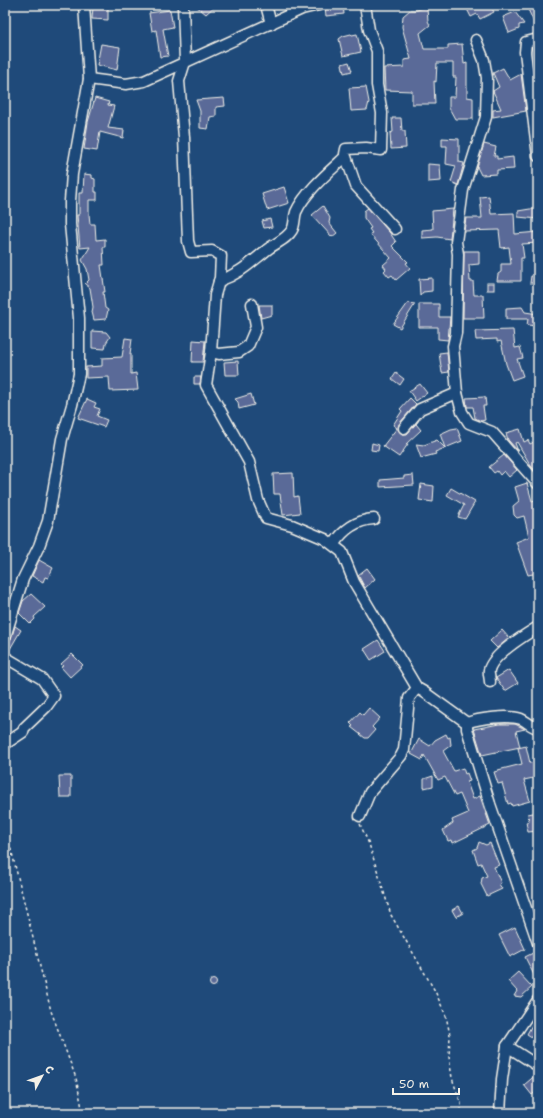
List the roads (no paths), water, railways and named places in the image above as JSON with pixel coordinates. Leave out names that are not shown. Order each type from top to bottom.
[{"type":"street","points":[[5,637],[22,583],[37,552],[48,521],[62,439],[72,405],[78,374],[79,318],[70,224],[70,201],[72,174],[89,79],[84,5]]},
{"type":"street","points":[[183,5],[185,62],[179,82],[184,137],[188,242],[192,252],[212,251],[221,256],[219,281],[215,295],[211,352],[206,385],[249,462],[258,500],[266,518],[292,524],[334,544],[342,552],[354,582],[417,688],[467,723],[491,718],[520,719],[533,727],[538,728]]},
{"type":"street","points":[[266,5],[271,24]]},
{"type":"street","points":[[89,79],[126,84],[134,84],[144,81],[304,9],[319,5]]},
{"type":"street","points":[[365,5],[369,30],[377,51],[377,85],[382,113],[380,126],[382,142],[381,150],[351,148],[346,149],[345,157],[356,186],[395,229]]},
{"type":"street","points":[[538,39],[526,42],[525,52],[538,156]]},
{"type":"street","points":[[476,40],[484,60],[487,78],[486,117],[463,190],[456,242],[458,254],[456,333],[452,346],[457,393],[462,412],[470,423],[492,432],[538,484]]},
{"type":"street","points":[[219,281],[231,277],[287,237],[292,230],[296,212],[305,199],[326,174],[345,157]]},
{"type":"street","points":[[211,352],[219,354],[239,352],[248,346],[256,327],[252,304]]},
{"type":"street","points":[[404,428],[420,409],[457,393]]},
{"type":"street","points":[[334,544],[338,537],[356,524],[374,519]]},
{"type":"street","points":[[490,682],[488,671],[492,664],[506,650],[538,627]]},
{"type":"street","points":[[5,657],[42,679],[54,696],[46,708],[24,728],[23,732],[5,744]]},
{"type":"street","points":[[360,816],[370,792],[401,756],[404,750],[409,698],[417,688]]},
{"type":"street","points":[[467,723],[467,729],[490,804],[538,943]]},
{"type":"street","points":[[500,1113],[502,1079],[507,1046],[538,1000]]},
{"type":"street","points":[[507,1046],[538,1066]]}]
